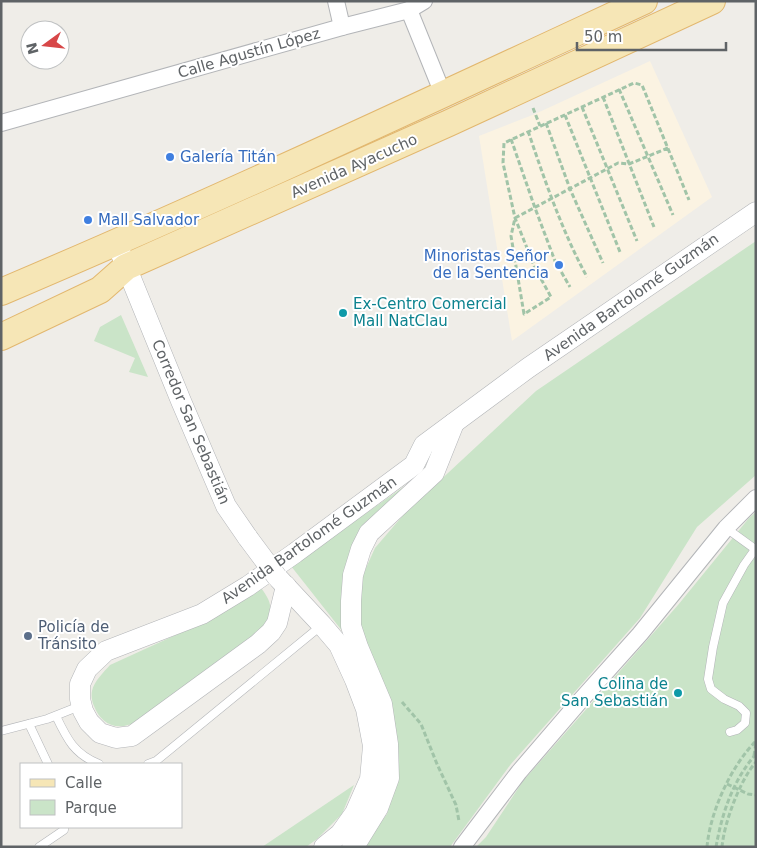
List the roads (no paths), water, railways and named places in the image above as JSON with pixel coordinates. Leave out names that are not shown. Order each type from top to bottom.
[{"type":"main road","name":"Avenida Ayacucho","points":[[1,292],[284,168],[644,1]]},
{"type":"main road","name":"Avenida Ayacucho","points":[[1,337],[100,290],[126,267],[449,124],[712,1]]},
{"type":"street","points":[[336,1],[342,27]]},
{"type":"street","name":"Calle Agustín López","points":[[1,122],[409,10],[424,1]]},
{"type":"street","points":[[409,10],[443,94]]},
{"type":"street","name":"Avenida Bartolomé Guzmán","points":[[281,582],[277,622],[271,632],[132,736],[116,738],[100,733],[89,722],[83,711],[80,699],[80,684],[87,669],[106,651],[202,614],[248,586],[414,465],[424,445],[536,363],[756,212]]},
{"type":"street","name":"Corredor San Sebastián","points":[[116,243],[226,506],[281,582],[339,645],[366,709],[373,746],[370,779],[355,813],[340,834],[324,847]]},
{"type":"street","points":[[352,847],[378,808],[389,778],[388,744],[382,704],[351,626],[353,575],[369,533],[434,473],[454,423]]},
{"type":"street","points":[[464,844],[519,772],[631,644],[726,528],[756,498]]},
{"type":"lane","points":[[726,528],[755,549],[723,603],[708,679],[711,689],[724,699],[739,706],[746,713],[745,723],[737,730],[730,732]]},
{"type":"lane","points":[[151,763],[156,761],[322,625]]},
{"type":"lane","points":[[1,731],[56,716],[82,706]]},
{"type":"lane","points":[[56,716],[67,740],[86,759],[96,763]]},
{"type":"lane","points":[[29,724],[48,763]]},
{"type":"lane","points":[[39,847],[64,830],[64,828]]},
{"type":"place","name":"Galería Titán","points":[[170,157]]},
{"type":"place","name":"Mall Salvador","points":[[88,220]]},
{"type":"place","name":"Minoristas Señor de la Sentencia","points":[[559,265]]},
{"type":"place","name":"Ex-Centro Comercial Mall NatClau","points":[[343,313]]},
{"type":"place","name":"Policía de Tránsito","points":[[28,636]]},
{"type":"place","name":"Colina de San Sebastián","points":[[678,693]]}]
